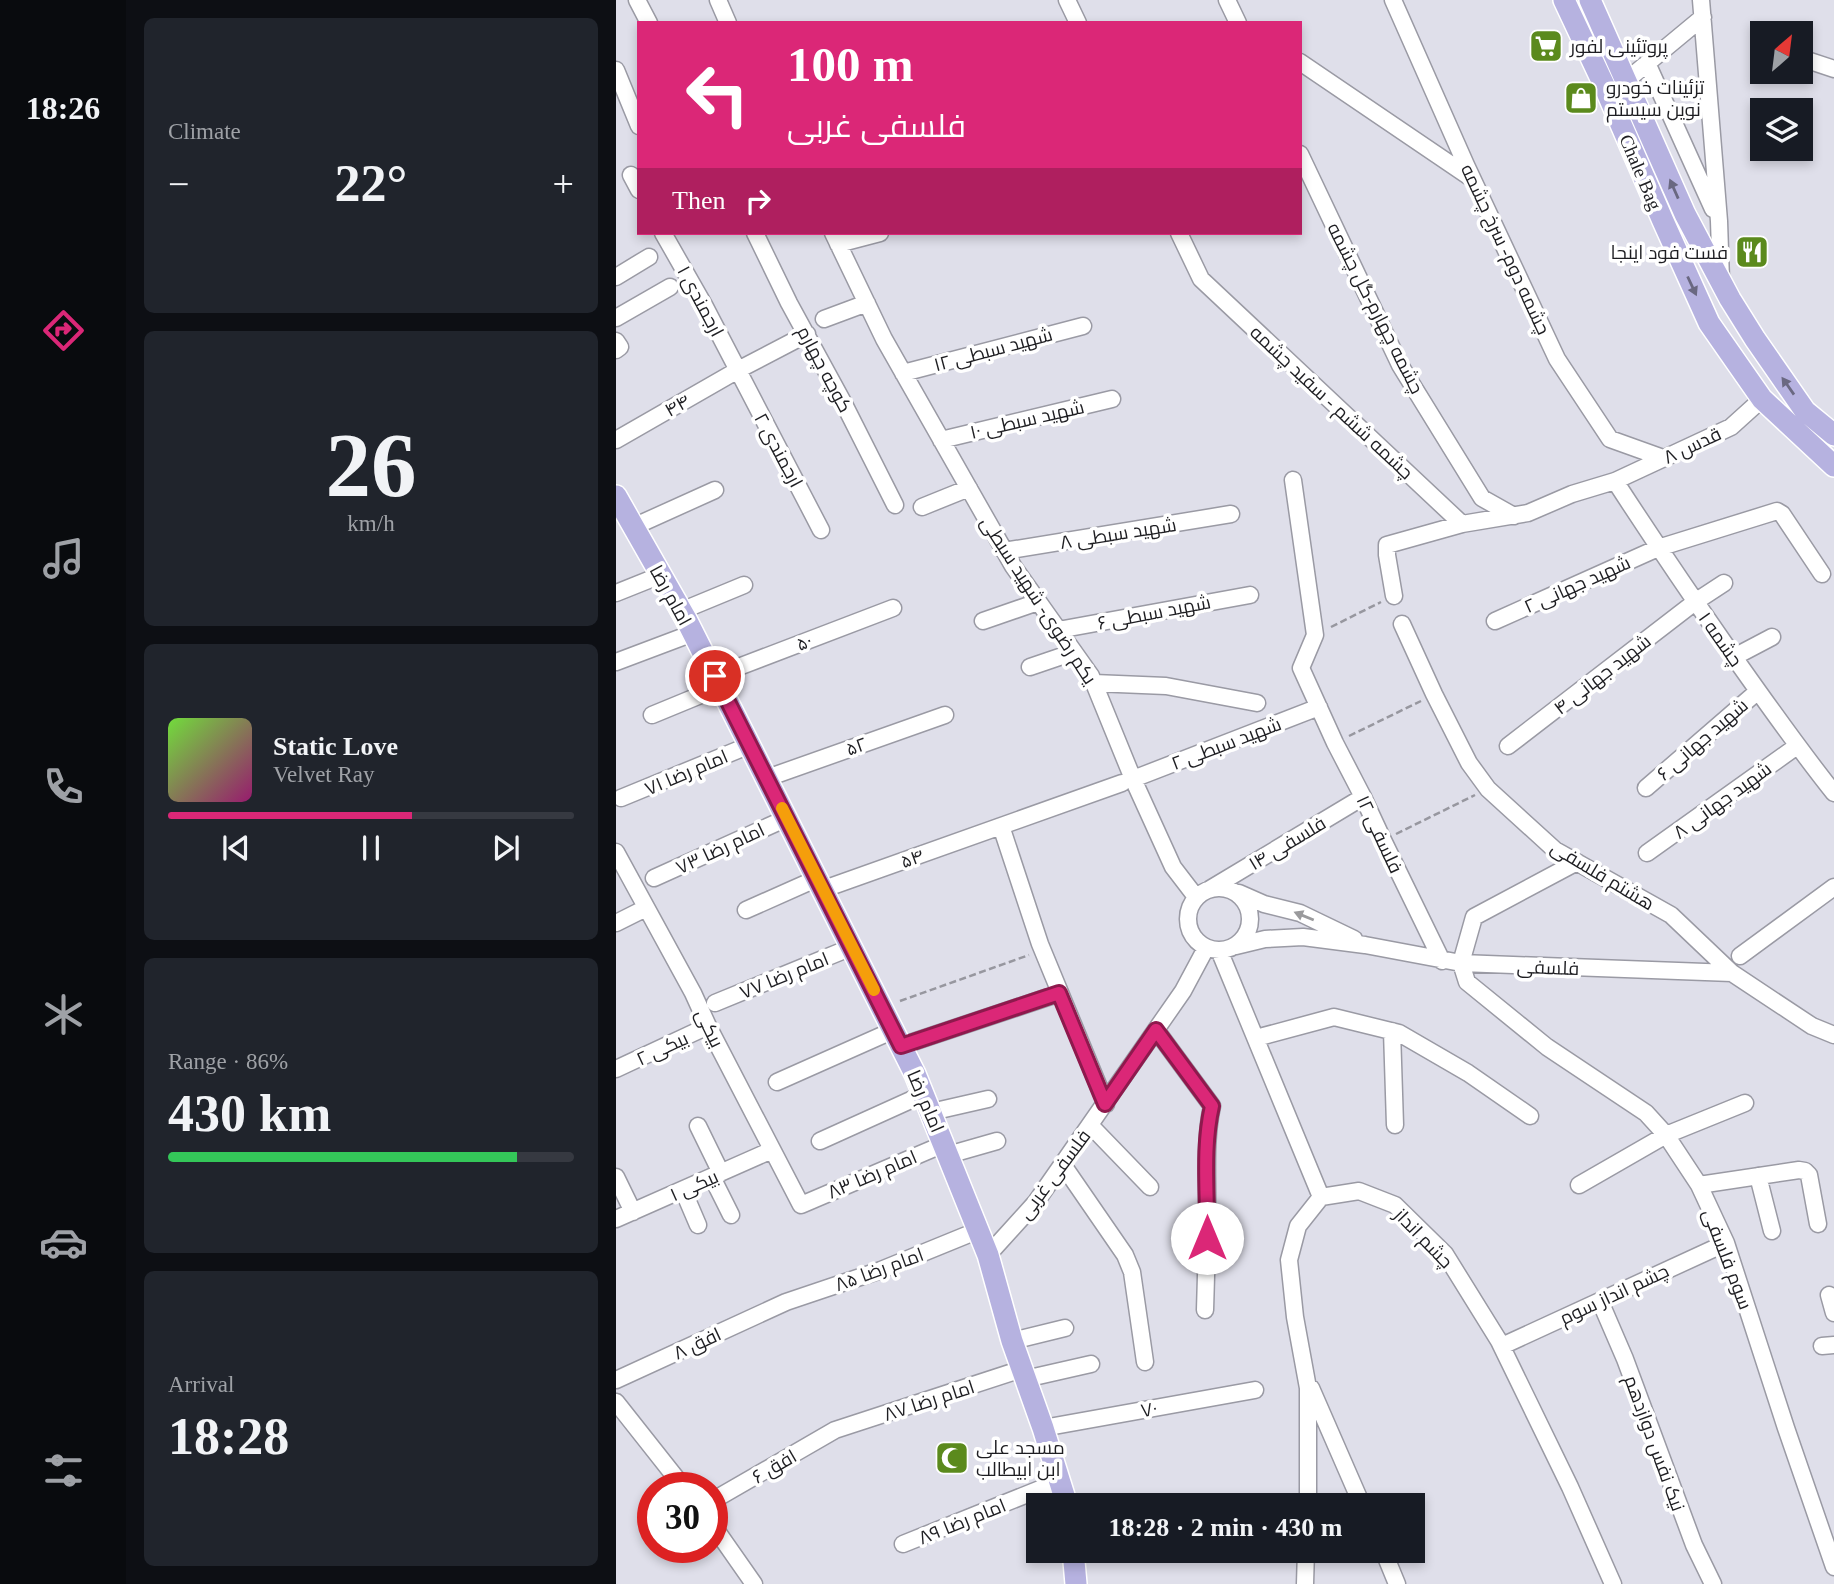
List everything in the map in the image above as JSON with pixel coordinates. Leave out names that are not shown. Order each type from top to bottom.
[{"type":"main road","name":"Chale Bag","points":[[1564,0],[1709,323],[1762,398],[1834,466]]},
{"type":"main road","name":"Chale Bag","points":[[1590,0],[1685,214],[1721,282],[1755,339],[1805,411],[1834,435]]},
{"type":"main road","name":"امام رضا","points":[[616,496],[693,633],[821,884],[927,1103],[989,1255],[1012,1341],[1064,1493]]},
{"type":"main road","points":[[1074,1563],[1076,1584]]},
{"type":"street","points":[[637,0],[648,21]]},
{"type":"street","points":[[718,0],[727,21]]},
{"type":"street","points":[[1067,0],[1077,21]]},
{"type":"street","points":[[1227,0],[1239,21]]},
{"type":"street","name":"چشمه دوم- سرخ چشمه","points":[[1392,0],[1557,359],[1610,439],[1663,458]]},
{"type":"street","points":[[1702,0],[1719,220],[1721,282]]},
{"type":"street","points":[[1627,80],[1703,17]]},
{"type":"street","points":[[1813,62],[1834,69]]},
{"type":"street","points":[[1302,63],[1473,179]]},
{"type":"street","points":[[1647,64],[1719,220]]},
{"type":"street","points":[[616,71],[637,121]]},
{"type":"street","name":"چشمه چهارم-گل چشمه","points":[[1302,158],[1400,365],[1482,498],[1514,516]]},
{"type":"street","name":"۱ ارجمندی","points":[[664,235],[737,370]]},
{"type":"street","name":"کوچه چهارم","points":[[756,235],[895,505]]},
{"type":"street","points":[[835,238],[862,235]]},
{"type":"street","name":"چشمه ششم - سفید چشمه","points":[[1180,235],[1201,279],[1462,524]]},
{"type":"street","name":"یکم رضوی- شهید سبطی","points":[[835,238],[884,339],[1004,551],[1091,676],[1128,781],[1173,867],[1203,893]]},
{"type":"street","points":[[616,277],[649,257]]},
{"type":"street","points":[[616,318],[670,287]]},
{"type":"street","points":[[824,319],[867,303]]},
{"type":"street","name":"۱۲ شهید سبطی","points":[[903,373],[1083,326]]},
{"type":"street","name":"۴۴","points":[[616,440],[737,370],[807,334]]},
{"type":"street","points":[[616,341],[620,347],[616,350]]},
{"type":"street","name":"۲ ارجمندی","points":[[737,370],[821,530]]},
{"type":"street","name":"قدس ۸","points":[[1514,516],[1615,481],[1731,427],[1762,398]]},
{"type":"street","name":"۱۰ شهید سبطی","points":[[941,440],[1112,399]]},
{"type":"street","points":[[1293,480],[1315,635]]},
{"type":"street","name":"چشمه ۱","points":[[1615,481],[1695,602],[1797,746],[1834,793]]},
{"type":"street","points":[[922,507],[969,488]]},
{"type":"street","points":[[633,527],[715,490]]},
{"type":"street","name":"۲ شهید جهانی","points":[[1495,621],[1658,548],[1777,511],[1782,514],[1822,574]]},
{"type":"street","name":"۸ شهید سبطی","points":[[1004,551],[1231,514]]},
{"type":"street","points":[[1394,596],[1387,545],[1462,524],[1514,516]]},
{"type":"street","points":[[616,593],[661,575]]},
{"type":"street","name":"۴ شهید جهانی","points":[[1507,746],[1695,602],[1724,583]]},
{"type":"street","points":[[681,611],[744,585]]},
{"type":"street","name":"۶ شهید سبطی","points":[[1058,630],[1250,594]]},
{"type":"street","points":[[984,621],[1038,602]]},
{"type":"street","name":"۵۰","points":[[652,715],[718,682],[893,608]]},
{"type":"street","name":"هشتم فلسفی","points":[[1402,624],[1469,763],[1488,789],[1555,850],[1671,915],[1732,973],[1812,1026],[1834,1035]]},
{"type":"street","points":[[616,662],[693,633]]},
{"type":"street","name":"۱۲ فلسفی","points":[[1315,635],[1301,668],[1442,961]]},
{"type":"street","points":[[1734,657],[1772,637]]},
{"type":"street","points":[[1030,667],[1074,652]]},
{"type":"street","points":[[1094,683],[1166,686],[1257,702]]},
{"type":"street","name":"۶ شهید جهانی","points":[[1646,788],[1758,691]]},
{"type":"street","name":"۲ شهید سبطی","points":[[1001,826],[1128,781],[1319,707]]},
{"type":"street","name":"۵۲","points":[[767,778],[945,715]]},
{"type":"street","name":"امام رضا ۷۱","points":[[621,799],[750,745]]},
{"type":"street","name":"۸ شهید جهانی","points":[[1647,853],[1797,746]]},
{"type":"street","name":"۱۴ فلسفی","points":[[1203,893],[1363,797]]},
{"type":"street","name":"امام رضا ۷۳","points":[[654,878],[787,817]]},
{"type":"street","points":[[1001,826],[1042,950],[1105,1104]]},
{"type":"street","name":"۵۴","points":[[746,910],[1001,826]]},
{"type":"street","name":"بیکی","points":[[616,852],[693,993],[801,1205]]},
{"type":"street","points":[[1461,963],[1474,917],[1577,862]]},
{"type":"street","points":[[1740,956],[1834,887]]},
{"type":"street","points":[[1233,891],[1248,906],[1251,919],[1248,933],[1236,946]]},
{"type":"street","points":[[1233,891],[1264,904],[1300,913],[1365,945],[1303,937],[1265,939],[1224,951],[1212,949],[1195,940],[1189,928],[1189,911],[1203,893],[1233,891]]},
{"type":"street","points":[[616,923],[646,908]]},
{"type":"street","name":"فلسفی","points":[[1365,945],[1461,963],[1732,973]]},
{"type":"street","name":"امام رضا ۷۷","points":[[715,1003],[852,947]]},
{"type":"street","points":[[1212,949],[1256,1038],[1321,1197],[1298,1226],[1289,1260],[1295,1317],[1308,1388],[1308,1493]]},
{"type":"street","name":"فلسفی غربی","points":[[989,1255],[1036,1202],[1063,1165],[1212,949]]},
{"type":"street","name":"سوم فلسفی","points":[[1461,963],[1467,982],[1547,1046],[1646,1113],[1666,1135],[1699,1185],[1726,1243],[1834,1567]]},
{"type":"street","points":[[777,1082],[897,1038],[1059,993]]},
{"type":"street","points":[[1256,1038],[1334,1017],[1392,1031],[1468,1073],[1530,1116]]},
{"type":"street","name":"۲ بیکی","points":[[616,1069],[708,1027]]},
{"type":"street","points":[[1156,1030],[1212,1106],[1206,1157],[1208,1214],[1205,1310]]},
{"type":"street","points":[[1392,1031],[1395,1125]]},
{"type":"street","points":[[820,1141],[927,1103],[988,1099]]},
{"type":"street","points":[[1579,1185],[1666,1135],[1745,1103]]},
{"type":"street","points":[[1090,1125],[1150,1187]]},
{"type":"street","points":[[698,1126],[731,1215]]},
{"type":"street","name":"امام رضا ۸۳","points":[[801,1205],[946,1149],[998,1141]]},
{"type":"street","name":"۱ بیکی","points":[[616,1219],[772,1150]]},
{"type":"street","points":[[1063,1165],[1125,1255],[1132,1272],[1145,1362]]},
{"type":"street","points":[[1699,1185],[1805,1171],[1809,1175],[1818,1224]]},
{"type":"street","points":[[1758,1176],[1772,1231]]},
{"type":"street","points":[[616,1177],[633,1212]]},
{"type":"street","points":[[683,1190],[698,1225]]},
{"type":"street","name":"چشم انداز","points":[[1321,1197],[1359,1191],[1395,1205],[1446,1254],[1502,1346],[1613,1584]]},
{"type":"street","name":"امام رضا ۸۵","points":[[778,1306],[881,1270],[979,1230]]},
{"type":"street","name":"چشم انداز سوم","points":[[1502,1346],[1726,1243]]},
{"type":"street","points":[[1829,1295],[1834,1313]]},
{"type":"street","name":"نیک نفس دوازدهم","points":[[1600,1301],[1625,1359],[1694,1545],[1713,1584]]},
{"type":"street","name":"افق ۸","points":[[616,1380],[778,1306]]},
{"type":"street","points":[[1012,1341],[1065,1328]]},
{"type":"street","name":"امام رضا ۸۷","points":[[835,1430],[1024,1374],[1091,1364]]},
{"type":"street","points":[[1306,1376],[1358,1493]]},
{"type":"street","name":"۷۰","points":[[1043,1428],[1255,1390]]},
{"type":"street","points":[[616,1402],[671,1472]]},
{"type":"street","name":"افق ۶","points":[[728,1492],[835,1430]]},
{"type":"street","name":"امام رضا ۸۹","points":[[903,1545],[1060,1481]]},
{"type":"street","points":[[728,1547],[754,1584]]},
{"type":"street","points":[[1305,1584],[1306,1563]]},
{"type":"street","points":[[1388,1563],[1397,1584]]},
{"type":"path","points":[[1315,635],[1394,596]]},
{"type":"path","points":[[1335,743],[1434,695]]},
{"type":"path","points":[[1383,841],[1488,789]]},
{"type":"path","points":[[882,1007],[1042,950]]},
{"type":"slow traffic","points":[[782,808],[874,990]]},
{"type":"place","name":"پروتئینی لفور","points":[[1546,46]]},
{"type":"place","name":"تزئینات خودرو نوین سیستم","points":[[1581,98]]},
{"type":"place","name":"فست فود اينجا","points":[[1752,252]]},
{"type":"place","name":"مسجد علی ابن ابیطالب","points":[[952,1458]]},
{"type":"route","points":[[715,676],[901,1046],[1059,993],[1105,1104],[1156,1030],[1212,1106],[1206,1157],[1207,1238]]}]
